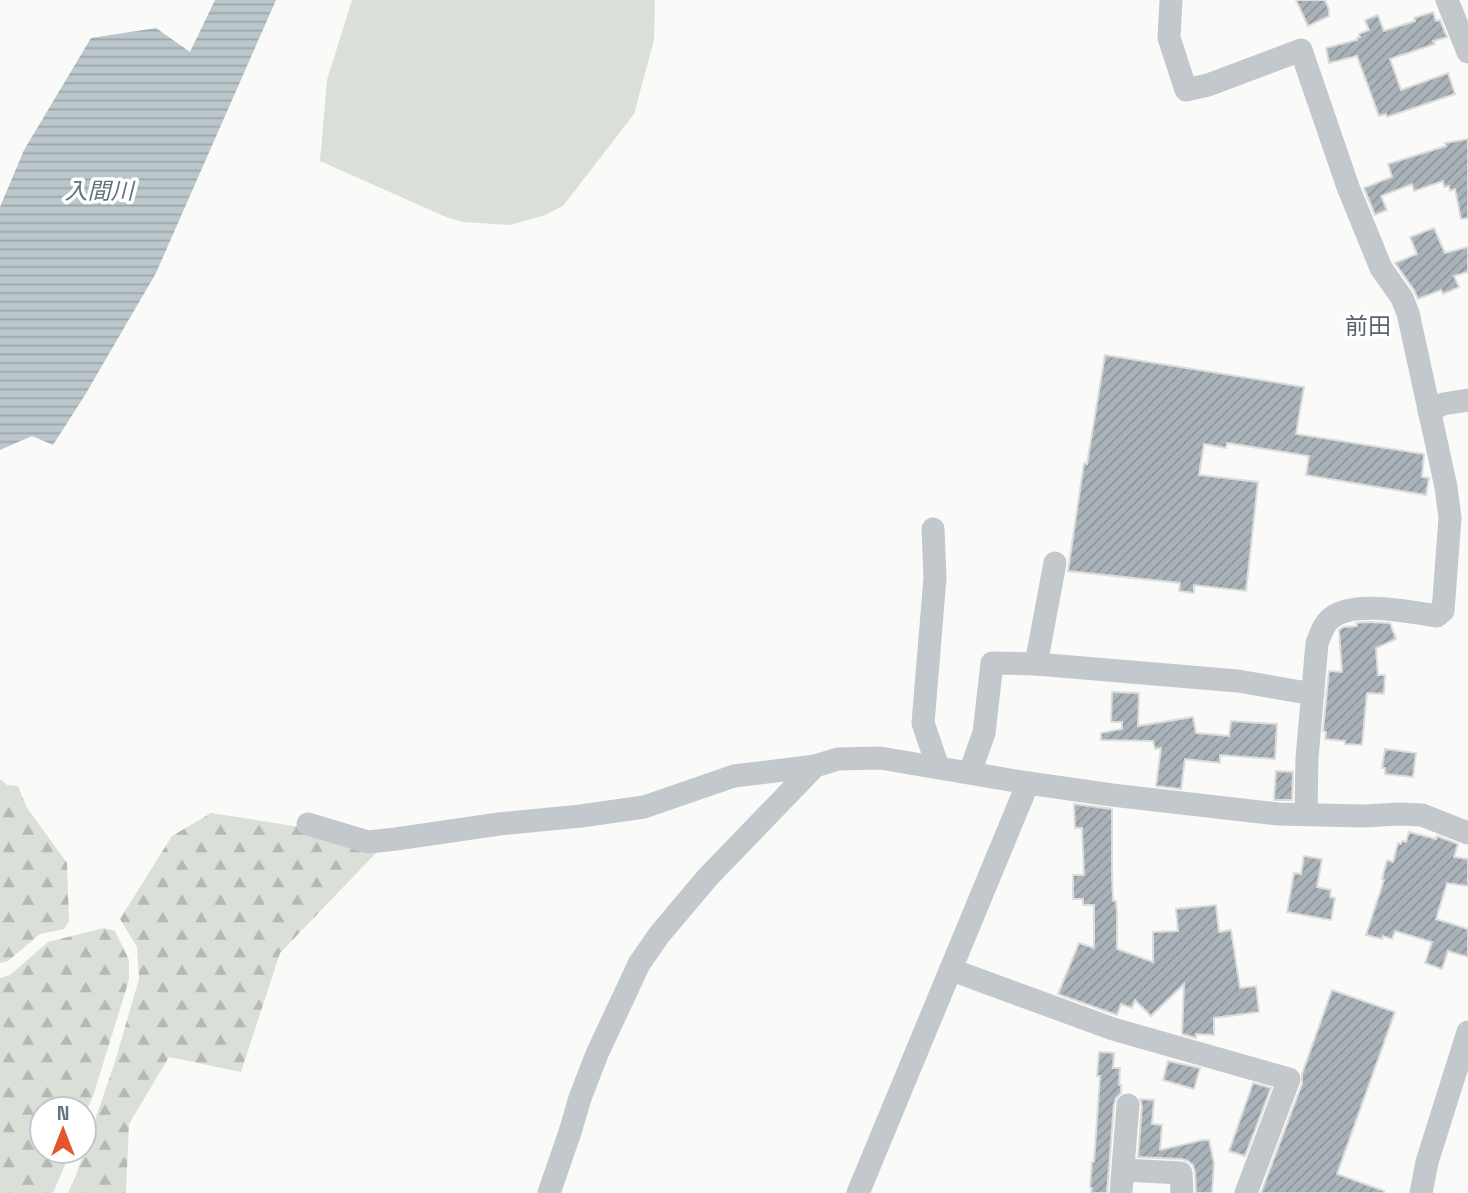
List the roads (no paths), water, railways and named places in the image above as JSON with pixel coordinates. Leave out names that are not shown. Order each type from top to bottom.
[{"type":"street","points":[[1171,0],[1169,38],[1186,90],[1208,85],[1301,50],[1348,187],[1381,268],[1402,298],[1408,313],[1446,487],[1450,519],[1443,611],[1437,616],[1392,608],[1343,611],[1324,626],[1317,643],[1307,758],[1306,814]]},
{"type":"street","points":[[1447,0],[1468,52]]},
{"type":"street","points":[[1429,411],[1443,404],[1468,400]]},
{"type":"street","points":[[933,529],[935,579],[923,723],[938,767]]},
{"type":"street","points":[[1036,664],[1055,563]]},
{"type":"street","points":[[970,772],[984,733],[992,663],[1036,664],[1238,681],[1313,694]]},
{"type":"street","points":[[308,824],[368,842],[396,839],[644,807],[734,776],[815,766],[838,759],[880,758],[1112,795],[1278,814],[1422,815],[1468,833]]},
{"type":"street","points":[[549,1193],[597,1054],[639,964],[659,935],[707,878],[815,766]]},
{"type":"street","points":[[858,1193],[1028,783]]},
{"type":"street","points":[[952,970],[1113,1029],[1289,1079],[1246,1193]]},
{"type":"street","points":[[1421,1193],[1427,1162],[1468,1032]]},
{"type":"street","points":[[1128,1105],[1122,1182],[1181,1173],[1182,1193]]},
{"type":"water","name":"入間川","points":[[215,0],[276,0],[156,273],[53,445],[32,436],[0,450],[0,207],[24,150],[91,38],[156,28],[190,52]]},
{"type":"district","name":"前田","points":[[1368,326]]}]
